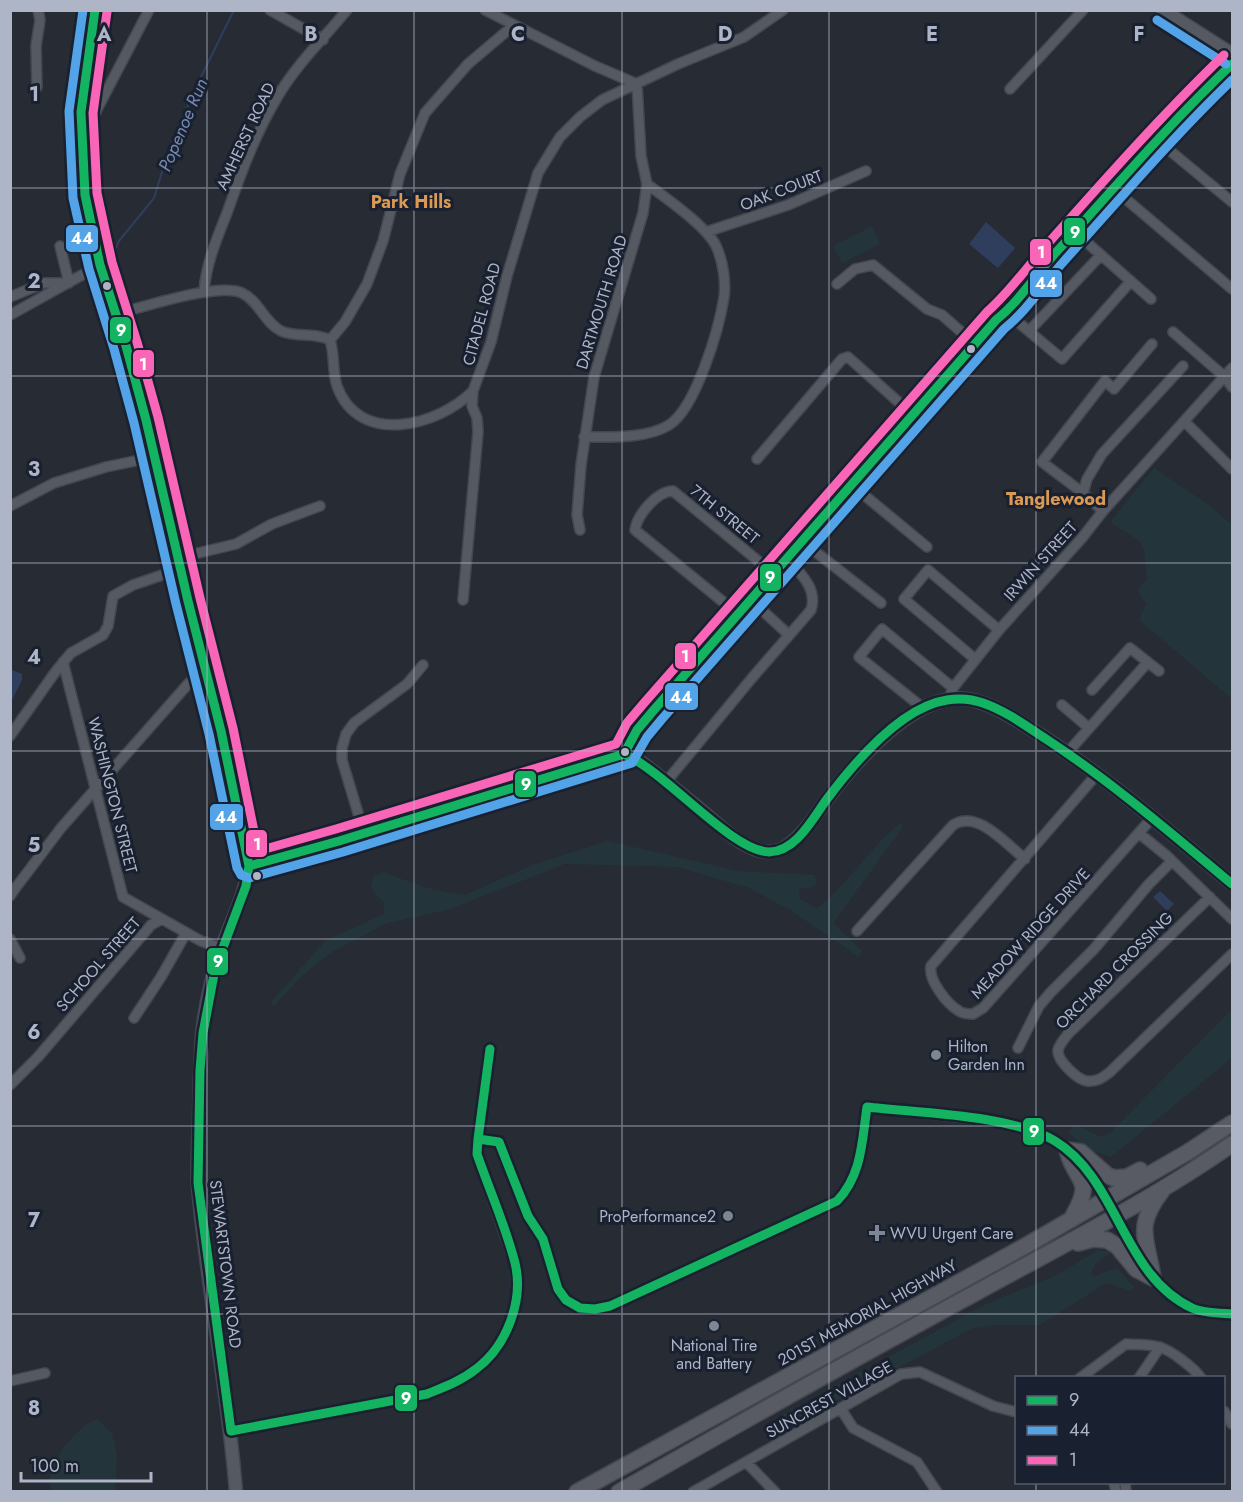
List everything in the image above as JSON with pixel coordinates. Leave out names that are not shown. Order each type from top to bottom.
[{"type":"main road","name":"201ST MEMORIAL HIGHWAY","points":[[577,1491],[833,1353],[1072,1218],[1233,1123]]},
{"type":"main road","points":[[1072,1218],[1082,1200],[1084,1189],[1083,1181],[1071,1167],[1067,1150],[1081,1152],[1114,1178],[1126,1177],[1188,1144],[1213,1136]]},
{"type":"main road","points":[[620,1491],[968,1296],[1042,1258],[1167,1186],[1233,1144]]},
{"type":"main road","points":[[1153,1278],[1144,1233],[1145,1219],[1150,1208],[1167,1186]]},
{"type":"main road","points":[[1042,1258],[1093,1239],[1107,1240],[1117,1246],[1136,1269],[1153,1278]]},
{"type":"street","points":[[37,87],[36,46],[40,20],[38,10]]},
{"type":"street","points":[[96,10],[84,88],[81,139],[85,195],[100,265],[138,392],[232,780],[249,866],[624,754],[638,760],[748,846],[764,852],[777,852],[789,845],[801,833],[847,774],[885,736],[922,708],[951,693]]},
{"type":"street","points":[[81,139],[149,10]]},
{"type":"street","points":[[270,10],[323,40]]},
{"type":"street","name":"AMHERST ROAD","points":[[204,291],[205,274],[217,238],[238,181],[266,119],[294,73],[347,10]]},
{"type":"street","points":[[485,10],[595,66],[637,84]]},
{"type":"street","name":"CITADEL ROAD","points":[[463,600],[478,432],[477,418],[472,406],[473,391],[491,342],[496,314],[538,173],[546,157],[560,137],[602,100],[744,37],[783,10]]},
{"type":"street","points":[[1010,89],[1083,10]]},
{"type":"street","points":[[1163,10],[1233,54]]},
{"type":"street","points":[[330,340],[345,322],[367,284],[382,241],[400,174],[425,113],[468,64],[514,25]]},
{"type":"street","points":[[624,754],[637,730],[996,320],[1006,312],[1185,108],[1233,64]]},
{"type":"street","name":"DARTMOUTH ROAD","points":[[580,530],[577,515],[584,437],[594,377],[643,213],[647,184],[641,156],[637,84]]},
{"type":"street","points":[[1157,140],[1233,202]]},
{"type":"street","name":"OAK COURT","points":[[706,232],[788,206],[866,171]]},
{"type":"street","points":[[584,437],[621,437],[651,432],[668,426],[680,416],[690,402],[700,380],[724,297],[723,271],[717,247],[706,232],[647,184]]},
{"type":"street","points":[[1114,189],[1233,289]]},
{"type":"street","points":[[1075,232],[1151,299]]},
{"type":"street","points":[[60,246],[69,283]]},
{"type":"street","points":[[1030,330],[1101,255]]},
{"type":"street","points":[[10,315],[100,265]]},
{"type":"street","points":[[837,284],[855,269],[873,265],[927,309],[942,315],[975,344]]},
{"type":"street","points":[[1006,312],[1062,359],[1131,281]]},
{"type":"street","points":[[10,297],[44,283],[69,283]]},
{"type":"street","points":[[116,314],[204,291],[226,290],[241,293],[251,300],[266,320],[287,334],[324,337],[330,340],[337,385],[352,408],[367,421],[405,424],[422,421],[462,403],[473,391]]},
{"type":"street","points":[[1173,332],[1225,377],[1233,387]]},
{"type":"street","points":[[1103,511],[1042,462],[1105,381],[1114,389],[1152,344]]},
{"type":"street","points":[[757,459],[842,359],[848,357],[913,415]]},
{"type":"street","points":[[1083,493],[1086,479],[1102,454],[1183,366]]},
{"type":"street","name":"IRWIN STREET","points":[[951,693],[999,630],[1233,368]]},
{"type":"street","points":[[1185,422],[1233,469]]},
{"type":"street","points":[[10,506],[54,483],[106,467],[153,457]]},
{"type":"street","points":[[852,485],[927,547]]},
{"type":"street","name":"7TH STREET","points":[[738,614],[635,530],[636,523],[655,500],[666,491],[673,491],[774,574]]},
{"type":"street","points":[[10,736],[71,653],[104,635],[108,626],[113,596],[179,564],[236,544],[272,524],[320,506]]},
{"type":"street","points":[[803,542],[880,603]]},
{"type":"street","points":[[666,782],[811,609],[814,600],[812,592],[788,559]]},
{"type":"street","points":[[975,659],[904,599],[928,570],[999,630]]},
{"type":"street","points":[[751,600],[789,635]]},
{"type":"street","points":[[922,708],[859,657],[882,629],[951,693],[986,704],[1006,714],[1068,752],[1233,884]]},
{"type":"street","points":[[1092,690],[1130,648],[1159,671]]},
{"type":"street","name":"WASHINGTON STREET","points":[[63,662],[123,897],[201,941],[222,948]]},
{"type":"street","points":[[1068,752],[1148,662]]},
{"type":"street","points":[[364,833],[342,760],[342,748],[346,734],[354,723],[407,684],[423,665]]},
{"type":"street","points":[[10,896],[61,828],[188,684],[205,669]]},
{"type":"street","points":[[1062,705],[1089,728]]},
{"type":"street","name":"MEADOW RIDGE DRIVE","points":[[1097,774],[931,966],[933,981],[959,1011],[973,1014],[982,1008],[1152,818]]},
{"type":"street","points":[[858,931],[960,820],[968,819],[984,827],[1024,859]]},
{"type":"street","points":[[1140,834],[1233,919]]},
{"type":"street","name":"ORCHARD CROSSING","points":[[1018,1048],[1039,1006],[1050,992],[1094,949],[1149,884],[1172,861]]},
{"type":"street","name":"STEWARTSTOWN ROAD","points":[[236,1491],[231,1431],[198,1183],[200,1070],[203,1033],[213,979],[222,948],[246,886],[249,866]]},
{"type":"street","name":"ORCHARD CROSSING","points":[[1210,897],[1068,1034],[1058,1048],[1061,1060],[1068,1069],[1084,1081],[1099,1080],[1233,954]]},
{"type":"street","name":"SCHOOL STREET","points":[[10,1085],[38,1057],[151,925],[162,919]]},
{"type":"street","points":[[134,1018],[186,933]]},
{"type":"street","points":[[10,939],[20,958]]},
{"type":"street","points":[[231,1431],[427,1394],[454,1383],[478,1368],[498,1346],[511,1321],[517,1293],[515,1264],[477,1154],[490,1049]]},
{"type":"street","points":[[478,1139],[499,1142],[528,1216],[543,1239],[558,1288],[566,1300],[580,1308],[595,1309],[620,1302],[837,1201],[847,1193],[854,1181],[867,1107],[1020,1127],[1055,1141],[1087,1168],[1153,1278],[1173,1296],[1193,1308],[1233,1314]]},
{"type":"street","points":[[1081,1376],[1126,1344],[1160,1347],[1197,1371],[1200,1376]]},
{"type":"street","points":[[1140,1376],[1160,1347]]},
{"type":"street","name":"SUNCREST VILLAGE","points":[[693,1491],[747,1463],[901,1374],[920,1372],[993,1406],[1015,1412]]},
{"type":"street","points":[[10,1381],[45,1373]]},
{"type":"street","points":[[841,1409],[853,1428],[916,1462],[937,1491]]},
{"type":"street","points":[[747,1463],[775,1491]]},
{"type":"shaded area","points":[[872,226],[880,244],[842,263],[833,246]]},
{"type":"shaded area","points":[[1154,468],[1209,505],[1232,525],[1232,699],[1139,620],[1146,604],[1137,590],[1147,580],[1144,551],[1140,541],[1110,522]]},
{"type":"shaded area","points":[[903,821],[901,830],[833,923],[862,951],[859,957],[790,910],[749,888],[678,867],[565,864],[448,910],[387,923],[332,952],[302,976],[274,1006],[271,1002],[325,941],[384,914],[384,903],[371,888],[373,877],[382,872],[434,890],[465,895],[532,865],[608,841],[737,871],[814,875],[817,884],[808,889],[799,888],[799,898],[817,908]]},
{"type":"shaded area","points":[[1232,1009],[1232,1058],[1111,1157],[1083,1147],[1069,1132],[1074,1124],[1101,1137],[1110,1133]]},
{"type":"shaded area","points":[[1098,1250],[1112,1252],[1096,1263],[1091,1273],[1095,1276],[1117,1268],[1134,1287],[1131,1291],[1106,1283],[1040,1325],[995,1325],[973,1328],[790,1425],[782,1415],[982,1306],[1057,1275]]},
{"type":"shaded area","points":[[97,1419],[112,1434],[117,1454],[115,1491],[51,1491],[52,1471],[63,1449],[79,1430]]},
{"type":"water","points":[[986,222],[1015,248],[998,268],[969,244]]},
{"type":"water","points":[[12,670],[22,674],[22,680],[11,702]]},
{"type":"water","points":[[1160,891],[1174,904],[1167,911],[1153,897]]},
{"type":"waterway","name":"Popenoe Run","points":[[108,266],[119,241],[154,198],[170,146],[234,10]]},
{"type":"transit line","name":"44","points":[[83,10],[69,111],[73,198],[89,269],[134,423],[209,734],[237,868],[241,875],[249,878],[343,852],[632,763],[647,737],[662,719],[1004,329],[1021,313],[1147,168],[1232,80]]},
{"type":"transit line","name":"9","points":[[95,10],[81,112],[85,195],[100,265],[126,346],[146,420],[221,731],[249,866],[246,886],[215,969],[203,1033],[200,1070],[198,1183],[231,1431],[427,1394],[464,1377],[487,1359],[504,1335],[510,1321],[515,1307],[517,1277],[507,1236],[477,1154],[478,1139]]},
{"type":"transit line","name":"1","points":[[107,12],[93,113],[97,193],[112,262],[158,417],[233,728],[258,851],[616,744],[627,723],[644,703],[987,312],[1136,146],[1224,55]]},
{"type":"transit line","name":"44","points":[[1157,20],[1226,64]]},
{"type":"transit line","name":"9","points":[[624,754],[637,730],[653,711],[996,320],[1013,304],[1144,154],[1232,64]]},
{"type":"transit line","name":"9","points":[[249,866],[339,841],[624,754],[641,763],[736,839],[754,848],[769,852],[779,851],[803,833],[851,769],[896,725],[930,705],[961,699],[979,702],[1000,710],[1070,756],[1141,809],[1232,884]]},
{"type":"transit line","name":"9","points":[[490,1049],[478,1139],[499,1142],[528,1216],[543,1239],[558,1289],[566,1300],[580,1308],[595,1309],[610,1306],[837,1201],[852,1180],[860,1157],[867,1107],[991,1120],[1037,1132],[1055,1141],[1076,1158],[1094,1179],[1135,1251],[1150,1273],[1169,1293],[1196,1310],[1232,1314]]},
{"type":"place","name":"Hilton Garden Inn","points":[[936,1055]]},
{"type":"place","name":"ProPerformance2","points":[[728,1216]]},
{"type":"place","name":"WVU Urgent Care","points":[[877,1233]]},
{"type":"place","name":"National Tire and Battery","points":[[714,1326]]},
{"type":"district","name":"Park Hills","points":[[411,202]]},
{"type":"district","name":"Tanglewood","points":[[1056,499]]}]
